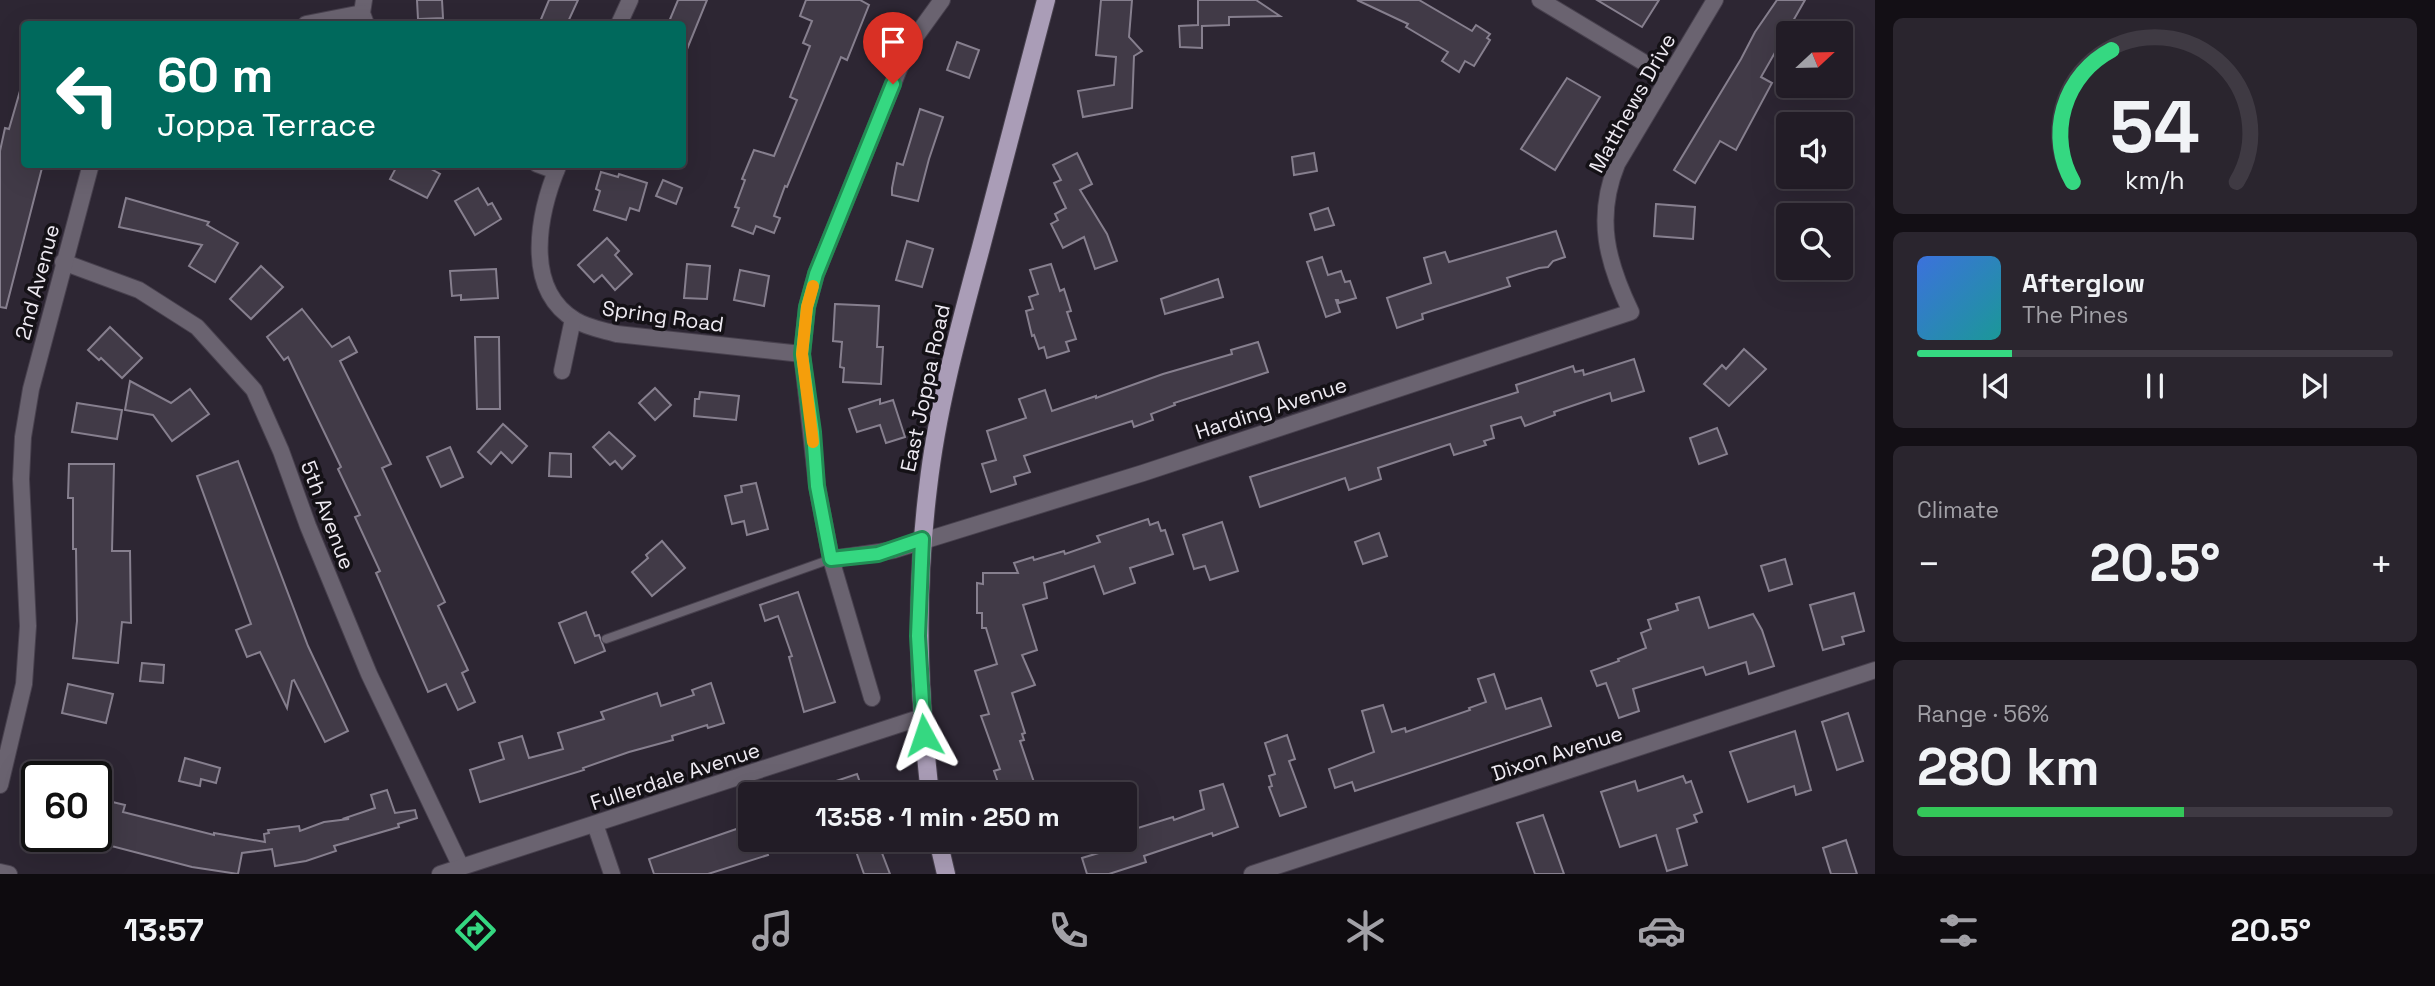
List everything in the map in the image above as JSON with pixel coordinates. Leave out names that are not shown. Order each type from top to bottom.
[{"type":"main road","name":"East Joppa Road","points":[[929,782],[918,636],[922,539],[936,434],[958,332],[1046,0]]},
{"type":"main road","points":[[941,852],[946,874]]},
{"type":"street","points":[[620,21],[630,0]]},
{"type":"street","points":[[872,698],[831,559],[817,486],[813,432],[802,354],[807,307],[816,274],[901,64],[916,36],[942,0]]},
{"type":"street","points":[[1540,0],[1668,77]]},
{"type":"street","name":"Matthews Drive","points":[[1631,312],[1614,275],[1606,236],[1604,210],[1607,193],[1617,164],[1715,0]]},
{"type":"street","points":[[320,21],[364,12]]},
{"type":"street","name":"2nd Avenue","points":[[0,785],[24,684],[28,626],[21,479],[23,437],[31,389],[90,168]]},
{"type":"street","name":"Spring Road","points":[[557,168],[542,213],[538,236],[540,258],[551,294],[573,319],[617,334],[802,354]]},
{"type":"street","name":"5th Avenue","points":[[64,262],[139,290],[197,327],[254,390],[281,450],[308,526],[369,674],[461,867]]},
{"type":"street","name":"Harding Avenue","points":[[831,559],[878,554],[1143,473],[1631,312]]},
{"type":"street","points":[[562,371],[573,319]]},
{"type":"street","name":"Dixon Avenue","points":[[1252,874],[1875,670]]},
{"type":"street","name":"Fullerdale Avenue","points":[[440,874],[922,717]]},
{"type":"street","points":[[595,824],[612,874]]},
{"type":"street","points":[[0,872],[9,874]]},
{"type":"lane","points":[[606,639],[831,559]]},
{"type":"building","points":[[417,0],[442,0],[443,18],[418,19]]},
{"type":"building","points":[[549,0],[578,0],[568,21],[540,21]]},
{"type":"building","points":[[678,0],[707,0],[686,52],[686,21],[669,21]]},
{"type":"building","points":[[806,0],[860,0],[869,5],[847,60],[841,57],[787,187],[785,186],[774,216],[780,218],[774,233],[756,226],[753,234],[732,226],[739,208],[735,207],[745,180],[742,179],[754,150],[774,156],[797,100],[790,97],[810,46],[803,43],[812,21],[800,16]]},
{"type":"building","points":[[1101,0],[1132,0],[1129,37],[1142,51],[1134,56],[1132,108],[1083,117],[1078,91],[1114,85],[1116,57],[1096,55]]},
{"type":"building","points":[[1198,0],[1256,0],[1280,16],[1229,17],[1229,25],[1202,26],[1202,48],[1180,47],[1179,26],[1198,25]]},
{"type":"building","points":[[1357,0],[1419,0],[1472,31],[1476,25],[1490,34],[1487,38],[1490,40],[1474,66],[1465,61],[1459,72],[1442,61],[1448,52],[1406,27],[1408,24]]},
{"type":"building","points":[[1597,0],[1659,0],[1642,27]]},
{"type":"building","points":[[1777,0],[1805,0],[1793,21],[1776,21],[1776,51],[1761,77],[1772,83],[1736,150],[1720,141],[1695,183],[1674,170],[1755,32]]},
{"type":"building","points":[[957,42],[979,50],[969,78],[947,70]]},
{"type":"building","points":[[1567,78],[1600,97],[1555,170],[1521,149]]},
{"type":"building","points":[[21,91],[21,168],[42,168],[6,308],[0,307],[0,151],[5,128],[9,129]]},
{"type":"building","points":[[920,109],[943,117],[918,201],[892,195],[892,188],[897,163],[903,165]]},
{"type":"building","points":[[1077,153],[1092,184],[1080,190],[1107,234],[1117,261],[1095,269],[1084,237],[1063,248],[1051,224],[1058,220],[1055,214],[1066,208],[1054,183],[1061,180],[1053,165]]},
{"type":"building","points":[[1314,153],[1317,171],[1294,175],[1292,157]]},
{"type":"building","points":[[396,168],[429,168],[440,174],[427,198],[390,179]]},
{"type":"building","points":[[601,172],[618,177],[619,174],[647,183],[639,211],[630,208],[626,220],[594,210],[600,191],[596,189]]},
{"type":"building","points":[[663,180],[682,188],[676,204],[656,196]]},
{"type":"building","points":[[478,188],[488,205],[492,203],[501,219],[475,235],[455,201]]},
{"type":"building","points":[[126,198],[209,222],[207,225],[238,243],[215,282],[189,266],[202,245],[119,227]]},
{"type":"building","points":[[1656,204],[1695,207],[1693,239],[1654,236]]},
{"type":"building","points":[[1328,208],[1334,225],[1315,230],[1310,214]]},
{"type":"building","points":[[1556,231],[1565,257],[1553,261],[1548,267],[1507,278],[1510,286],[1422,314],[1423,319],[1397,328],[1387,298],[1431,283],[1424,258],[1445,252],[1449,262]]},
{"type":"building","points":[[607,238],[619,251],[615,255],[632,274],[615,290],[602,275],[594,282],[578,265]]},
{"type":"building","points":[[907,241],[933,249],[922,287],[896,280]]},
{"type":"building","points":[[1322,257],[1328,275],[1341,271],[1345,282],[1350,281],[1356,298],[1339,303],[1336,300],[1340,312],[1326,317],[1307,262]]},
{"type":"building","points":[[687,264],[710,266],[707,299],[684,298]]},
{"type":"building","points":[[1051,264],[1060,291],[1064,289],[1071,311],[1067,312],[1076,339],[1066,342],[1069,351],[1047,358],[1044,347],[1039,349],[1034,335],[1032,336],[1026,311],[1033,309],[1029,297],[1038,294],[1030,270]]},
{"type":"building","points":[[261,266],[283,287],[251,319],[230,299]]},
{"type":"building","points":[[496,269],[498,298],[461,300],[461,295],[452,296],[450,271]]},
{"type":"building","points":[[740,270],[769,276],[764,306],[734,300]]},
{"type":"building","points":[[1218,279],[1223,297],[1165,314],[1161,299]]},
{"type":"building","points":[[835,304],[879,306],[877,347],[883,347],[881,384],[843,382],[844,368],[840,367],[842,342],[833,341]]},
{"type":"building","points":[[302,309],[332,347],[349,337],[357,352],[340,361],[391,464],[382,468],[445,602],[438,606],[468,670],[462,673],[475,702],[458,710],[446,684],[428,692],[376,573],[380,571],[355,517],[360,515],[338,469],[341,467],[288,357],[284,360],[267,337]]},
{"type":"building","points":[[110,327],[142,358],[122,378],[88,350]]},
{"type":"building","points":[[475,337],[499,337],[500,409],[477,409]]},
{"type":"building","points":[[1258,342],[1268,372],[1174,403],[1175,405],[1151,414],[1153,420],[1134,427],[1132,421],[1024,456],[1030,472],[1014,477],[1016,484],[991,492],[982,464],[996,460],[987,431],[1026,418],[1019,399],[1045,390],[1052,411],[1232,354],[1231,350]]},
{"type":"building","points":[[1744,349],[1766,369],[1729,406],[1704,384],[1722,365],[1726,369]]},
{"type":"building","points":[[1634,359],[1644,391],[1612,401],[1610,393],[1554,412],[1555,415],[1525,426],[1521,417],[1491,426],[1494,438],[1484,441],[1486,445],[1454,455],[1450,444],[1378,468],[1381,479],[1349,490],[1345,478],[1260,507],[1250,477],[1518,392],[1516,385],[1573,366],[1575,372],[1583,370],[1584,375]]},
{"type":"building","points":[[130,381],[171,403],[190,389],[209,414],[172,441],[153,415],[125,410]]},
{"type":"building","points":[[655,388],[671,405],[655,420],[639,403]]},
{"type":"building","points":[[700,392],[739,396],[736,420],[694,416],[695,399],[699,399]]},
{"type":"building","points":[[880,399],[880,404],[893,400],[905,437],[886,443],[880,425],[857,432],[849,409]]},
{"type":"building","points":[[77,403],[122,410],[117,439],[72,432]]},
{"type":"building","points":[[503,424],[527,446],[512,463],[501,452],[491,464],[478,452]]},
{"type":"building","points":[[1717,428],[1727,454],[1699,464],[1690,438]]},
{"type":"building","points":[[609,432],[635,456],[622,469],[615,461],[610,465],[593,447]]},
{"type":"building","points":[[450,447],[463,477],[441,487],[427,457]]},
{"type":"building","points":[[550,453],[571,454],[571,477],[549,476]]},
{"type":"building","points":[[238,461],[308,646],[348,731],[325,742],[294,680],[287,708],[260,652],[247,657],[236,630],[251,624],[197,476]]},
{"type":"building","points":[[69,464],[114,464],[112,551],[130,551],[131,623],[122,622],[118,663],[73,658],[77,621],[76,549],[73,549],[73,498],[68,498]]},
{"type":"building","points":[[756,483],[768,529],[747,535],[744,521],[732,524],[725,496],[742,492],[741,486]]},
{"type":"building","points":[[1148,519],[1150,525],[1158,522],[1161,531],[1165,530],[1173,554],[1130,568],[1135,583],[1104,594],[1094,566],[1044,583],[1047,598],[1023,605],[1037,650],[1022,655],[1035,685],[1012,693],[1025,733],[1022,734],[1024,740],[1020,741],[1034,782],[998,782],[994,771],[1000,769],[981,716],[989,714],[975,671],[997,664],[986,628],[982,628],[982,613],[977,613],[977,583],[983,584],[983,573],[1018,573],[1014,563],[1064,551],[1065,554],[1100,542],[1097,536]]},
{"type":"building","points":[[1222,522],[1238,571],[1210,580],[1205,566],[1194,569],[1183,535]]},
{"type":"building","points":[[1379,533],[1387,556],[1363,564],[1355,542]]},
{"type":"building","points":[[662,541],[685,568],[652,596],[632,572]]},
{"type":"building","points":[[1785,559],[1792,584],[1769,591],[1761,566]]},
{"type":"building","points":[[798,592],[835,702],[804,712],[789,657],[792,656],[778,616],[765,621],[760,605]]},
{"type":"building","points":[[1854,593],[1864,631],[1842,637],[1844,644],[1823,650],[1810,605]]},
{"type":"building","points":[[1699,597],[1709,628],[1753,614],[1762,630],[1774,666],[1749,674],[1746,662],[1706,675],[1703,667],[1633,689],[1639,711],[1619,718],[1606,683],[1597,686],[1591,671],[1646,648],[1641,633],[1651,629],[1648,620],[1678,610],[1676,604]]},
{"type":"building","points":[[586,612],[595,636],[599,635],[605,651],[575,663],[559,623]]},
{"type":"building","points":[[142,663],[164,665],[163,683],[140,681]]},
{"type":"building","points":[[1494,674],[1506,709],[1541,698],[1551,726],[1355,791],[1352,782],[1335,788],[1329,769],[1374,752],[1362,711],[1383,705],[1392,732],[1405,728],[1406,732],[1486,702],[1478,679]]},
{"type":"building","points":[[711,683],[724,723],[708,728],[707,725],[672,736],[673,740],[480,802],[470,770],[504,759],[499,743],[522,736],[529,758],[563,749],[558,733],[604,719],[601,712],[657,693],[661,706],[694,695],[692,690]]},
{"type":"building","points":[[68,684],[113,694],[106,723],[62,713]]},
{"type":"building","points":[[1848,713],[1863,761],[1837,770],[1822,722]]},
{"type":"building","points":[[1795,731],[1811,790],[1796,795],[1794,786],[1748,802],[1730,752]]},
{"type":"building","points":[[1287,735],[1295,759],[1289,761],[1306,807],[1280,816],[1269,787],[1272,786],[1269,776],[1275,774],[1265,743]]},
{"type":"building","points":[[185,758],[220,768],[216,783],[201,779],[200,786],[179,781]]},
{"type":"building","points":[[857,774],[860,782],[833,782]]},
{"type":"building","points":[[1683,776],[1686,783],[1691,781],[1702,812],[1694,815],[1697,822],[1677,829],[1687,865],[1667,871],[1656,835],[1620,847],[1601,792],[1635,781],[1638,791]]},
{"type":"building","points":[[1223,784],[1238,827],[1144,856],[1146,862],[1109,874],[1087,874],[1082,858],[1102,852],[1137,852],[1137,828],[1173,817],[1174,820],[1204,809],[1200,791]]},
{"type":"building","points":[[387,790],[395,813],[415,810],[417,818],[398,824],[399,827],[334,846],[336,851],[306,861],[275,866],[272,849],[242,853],[238,874],[192,867],[112,846],[112,802],[125,805],[123,812],[214,835],[265,842],[264,834],[269,833],[268,830],[299,826],[300,831],[324,822],[349,819],[345,818],[375,808],[371,795]]},
{"type":"building","points":[[1543,815],[1564,874],[1535,874],[1517,823]]},
{"type":"building","points":[[738,828],[738,852],[767,852],[768,855],[708,874],[654,874],[649,859]]},
{"type":"building","points":[[1846,840],[1857,874],[1831,874],[1823,848]]},
{"type":"building","points":[[856,852],[882,852],[890,874],[864,874]]},
{"type":"slow traffic","points":[[813,286],[807,307],[802,354],[813,442]]},
{"type":"route","points":[[893,84],[816,274],[807,307],[802,354],[813,432],[817,486],[831,559],[878,554],[922,539],[918,636],[924,735]]}]
